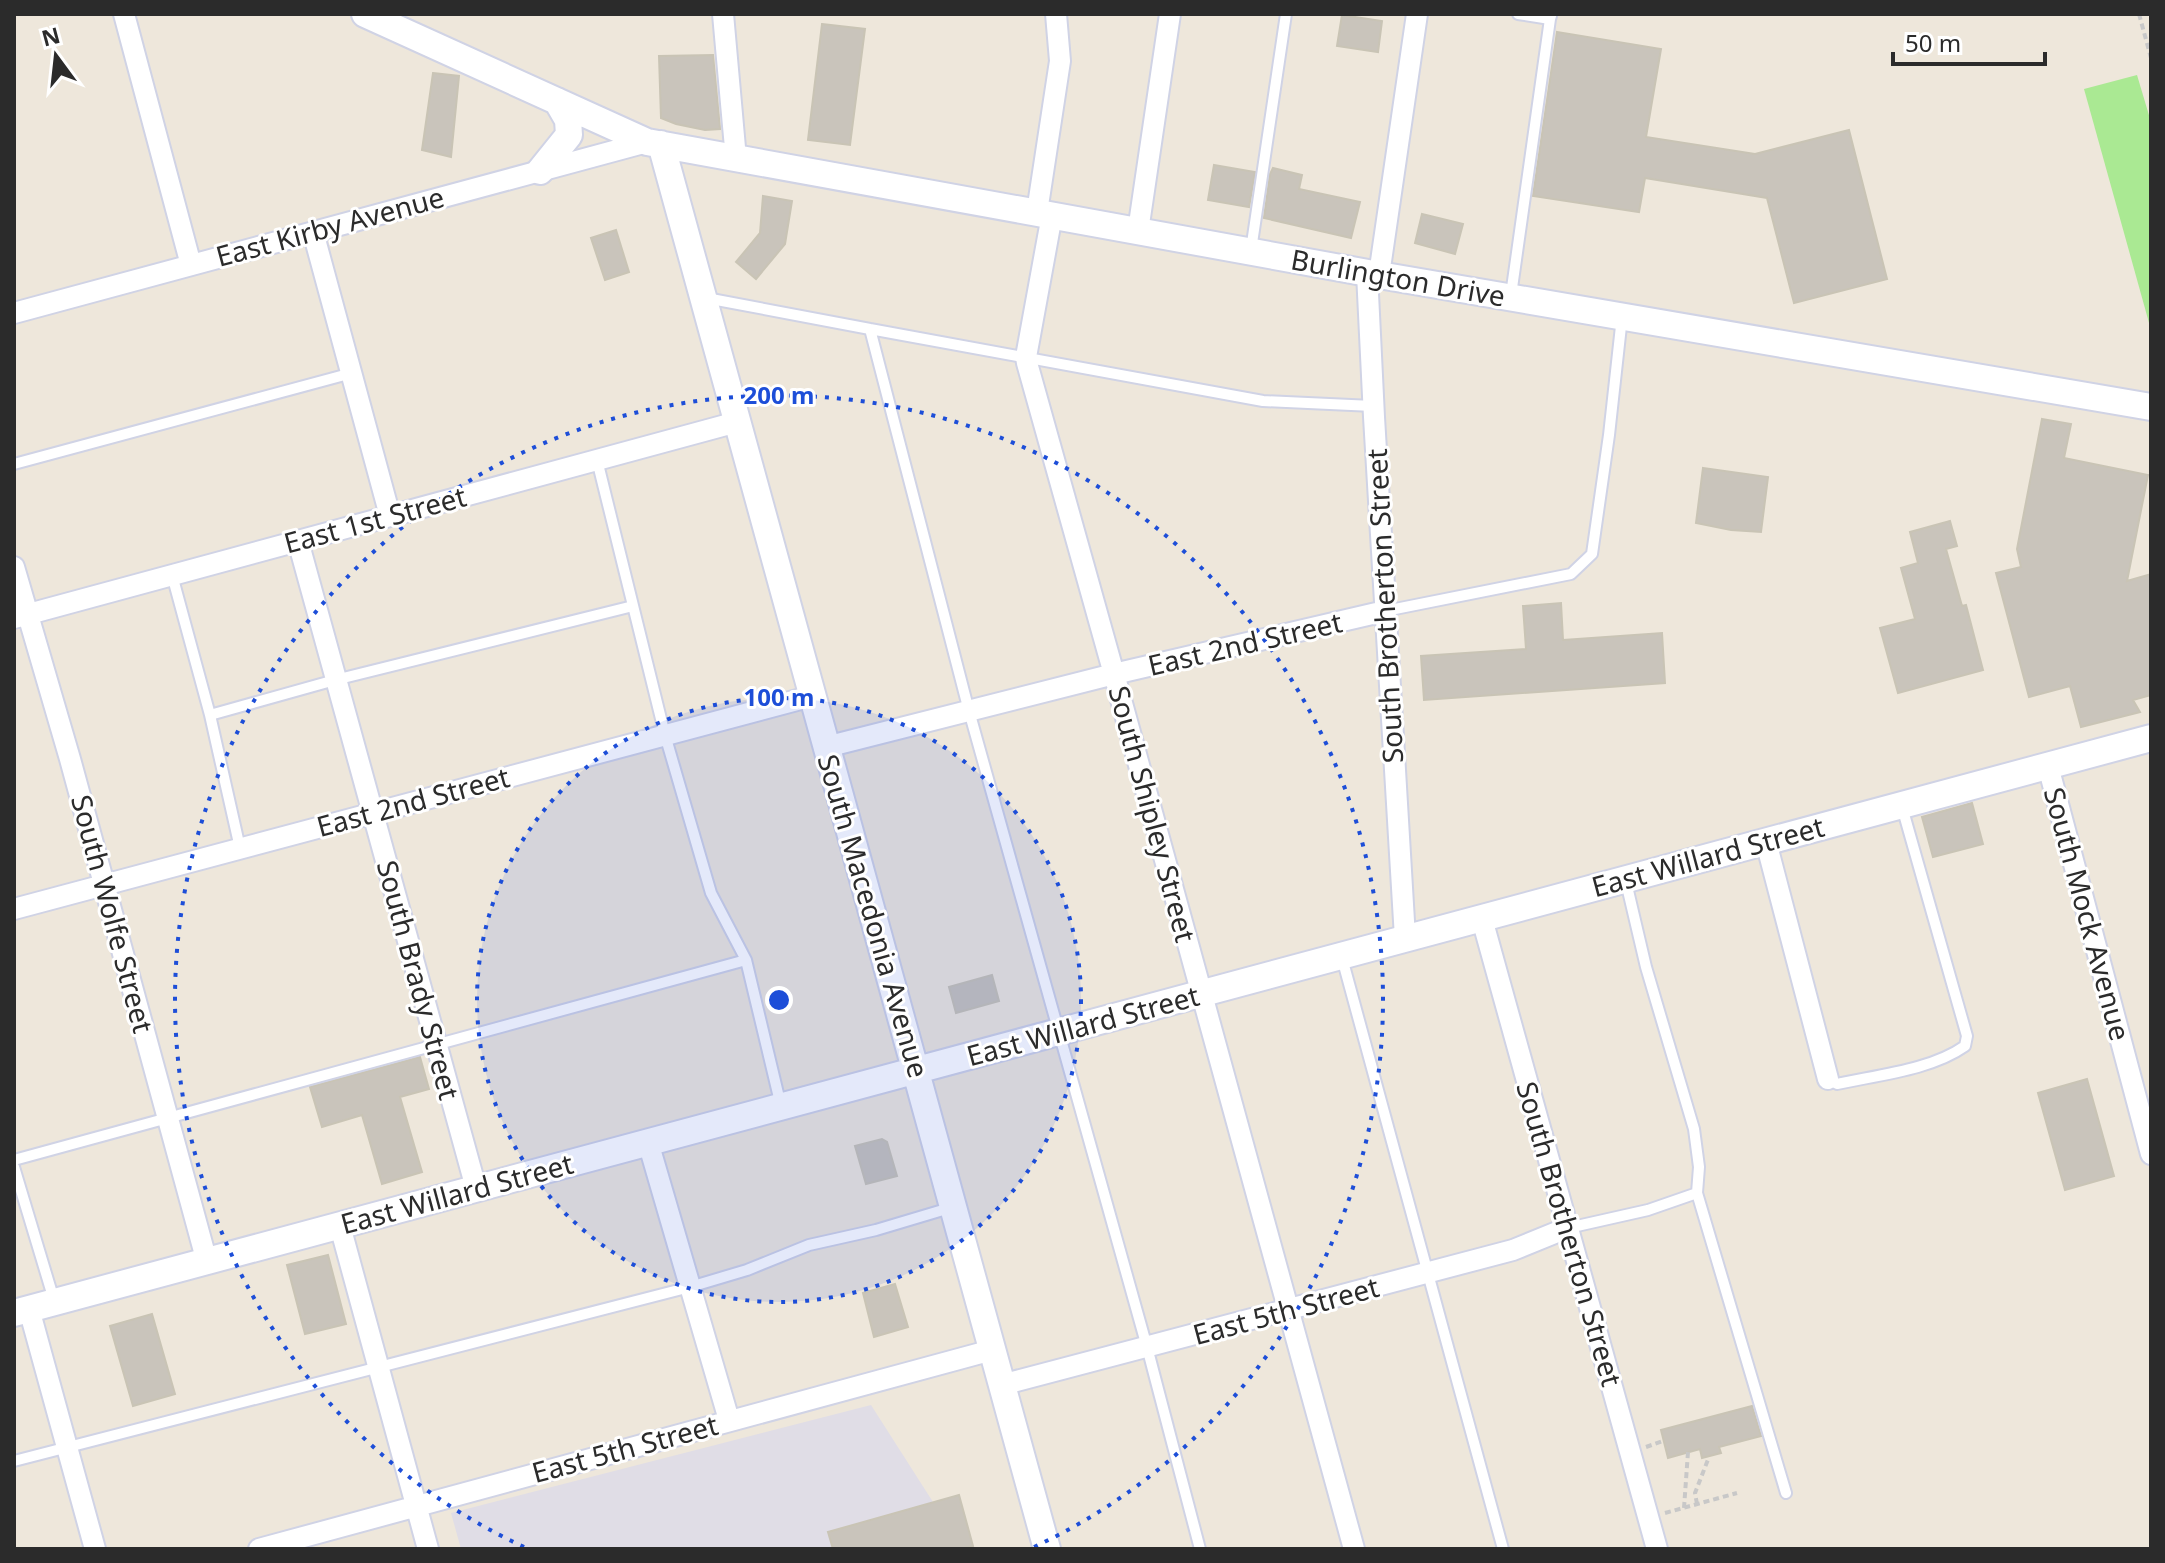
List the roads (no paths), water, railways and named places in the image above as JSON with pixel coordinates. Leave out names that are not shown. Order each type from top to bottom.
[{"type":"street","points":[[124,14],[191,265]]},
{"type":"street","name":"Burlington Drive","points":[[365,14],[654,143],[1373,274],[2151,407]]},
{"type":"street","points":[[723,14],[736,159]]},
{"type":"street","name":"South Shipley Street","points":[[1056,14],[1060,61],[1026,357],[1354,1549]]},
{"type":"street","points":[[1138,231],[1170,14]]},
{"type":"street","name":"South Brotherton Street","points":[[1405,938],[1373,406],[1373,274],[1417,14]]},
{"type":"street","points":[[540,171],[569,135],[568,120],[557,101]]},
{"type":"street","name":"East Kirby Avenue","points":[[14,313],[654,143]]},
{"type":"street","name":"South Macedonia Avenue","points":[[654,143],[703,298],[1047,1549]]},
{"type":"street","points":[[313,232],[390,516]]},
{"type":"street","name":"East 1st Street","points":[[21,616],[737,422]]},
{"type":"street","name":"South Brady Street","points":[[298,541],[476,1188]]},
{"type":"street","name":"South Wolfe Street","points":[[14,567],[21,616],[104,885],[207,1262]]},
{"type":"street","name":"East 2nd Street","points":[[826,747],[1114,674],[1385,611]]},
{"type":"street","name":"East 2nd Street","points":[[14,909],[812,696]]},
{"type":"street","name":"East Willard Street","points":[[22,1311],[2151,738]]},
{"type":"street","name":"South Mock Avenue","points":[[2048,766],[2151,1154]]},
{"type":"street","points":[[1766,842],[1828,1079]]},
{"type":"street","name":"South Brotherton Street","points":[[1482,919],[1657,1549]]},
{"type":"street","points":[[648,1142],[729,1420]]},
{"type":"street","points":[[340,1226],[428,1549]]},
{"type":"street","name":"East 5th Street","points":[[1001,1385],[1513,1250],[1567,1228]]},
{"type":"street","points":[[22,1311],[67,1447],[95,1549]]},
{"type":"street","name":"East 5th Street","points":[[259,1549],[992,1350]]},
{"type":"lane","points":[[1251,252],[1286,14]]},
{"type":"lane","points":[[1511,297],[1551,17],[1518,14]]},
{"type":"lane","points":[[703,298],[1263,401],[1373,406]]},
{"type":"lane","points":[[1385,611],[1571,574],[1592,554],[1623,315]]},
{"type":"lane","points":[[870,329],[969,711],[1147,1347],[1200,1549]]},
{"type":"lane","points":[[14,464],[352,373]]},
{"type":"lane","points":[[597,460],[665,735],[711,893],[746,960],[782,1107]]},
{"type":"lane","points":[[172,575],[210,715],[240,848]]},
{"type":"lane","points":[[210,715],[335,680],[633,606]]},
{"type":"lane","points":[[1828,1079],[1837,1084],[1928,1063],[1954,1054],[1965,1046],[1967,1036],[1902,805]]},
{"type":"lane","points":[[1625,880],[1646,967],[1694,1129],[1699,1167],[1697,1193],[1786,1493]]},
{"type":"lane","points":[[1341,956],[1503,1549]]},
{"type":"lane","points":[[14,1160],[746,960]]},
{"type":"lane","points":[[14,1167],[55,1302]]},
{"type":"lane","points":[[1567,1228],[1648,1210],[1697,1193]]},
{"type":"lane","points":[[14,1461],[690,1287],[747,1270],[809,1245],[876,1230],[953,1207]]}]
